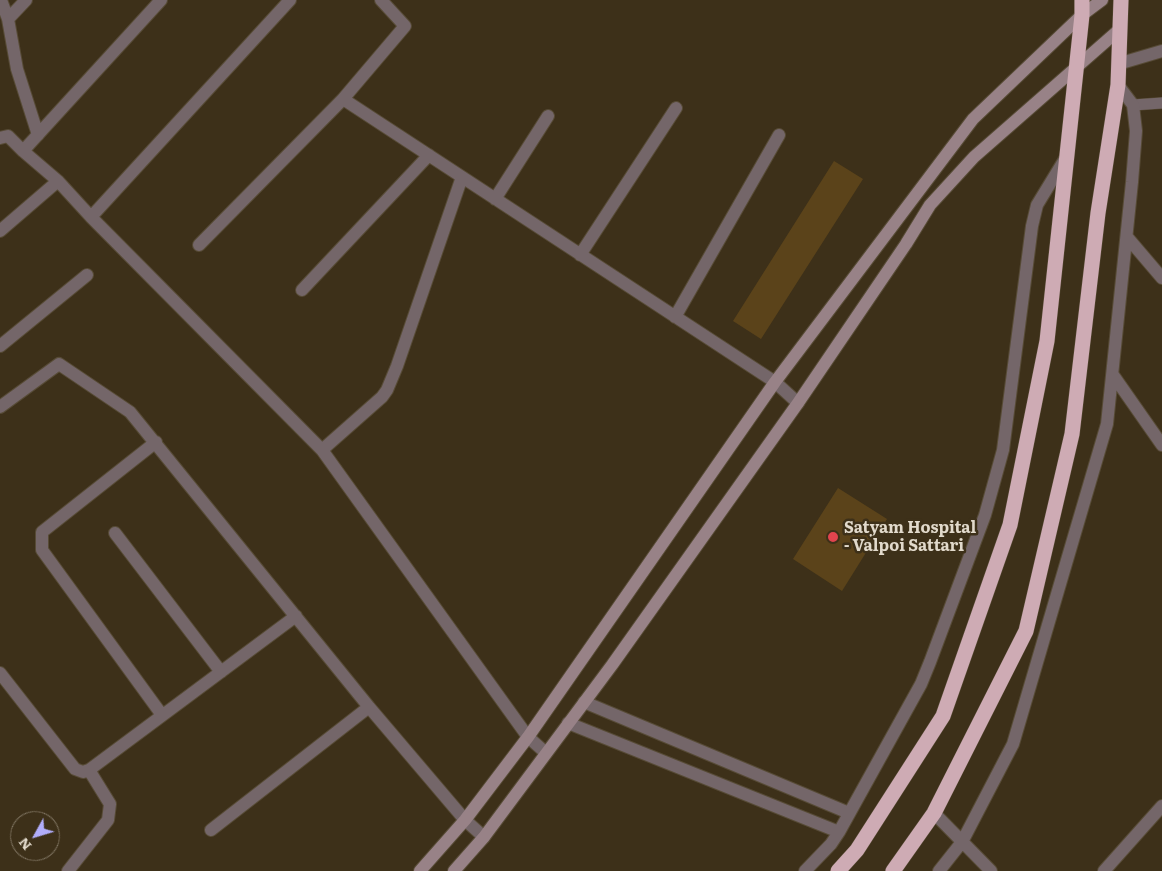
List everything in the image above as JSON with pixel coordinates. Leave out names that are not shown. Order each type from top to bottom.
[{"type":"highway","points":[[838,871],[857,850],[943,716],[1010,525],[1047,341],[1082,15],[1082,0]]},
{"type":"highway","points":[[893,871],[934,813],[1026,631],[1072,434],[1098,213],[1118,85],[1122,0]]},
{"type":"street","points":[[1,0],[8,19],[18,69],[38,135]]},
{"type":"street","points":[[8,19],[26,0]]},
{"type":"street","points":[[23,151],[161,0]]},
{"type":"street","points":[[91,217],[290,0]]},
{"type":"street","points":[[199,245],[343,99],[405,26],[381,0]]},
{"type":"street","points":[[420,871],[465,820],[528,738],[775,382],[973,119],[1082,15],[1102,0]]},
{"type":"street","points":[[454,871],[484,837],[584,702],[798,403],[906,244],[930,205],[974,156],[1120,28]]},
{"type":"street","points":[[1118,64],[1162,51]]},
{"type":"street","points":[[939,871],[962,842],[1013,744],[1107,424],[1136,131],[1133,105],[1118,85]]},
{"type":"street","points":[[343,99],[775,382],[798,403]]},
{"type":"street","points":[[580,255],[676,108]]},
{"type":"street","points":[[495,199],[548,116]]},
{"type":"street","points":[[675,317],[779,134]]},
{"type":"street","points":[[0,138],[8,136],[58,181],[91,217],[322,450],[528,738],[546,753]]},
{"type":"street","points":[[302,290],[429,155]]},
{"type":"street","points":[[805,871],[831,844],[839,832],[924,676],[985,515],[1003,450],[1032,226],[1038,205],[1067,156]]},
{"type":"street","points":[[322,450],[382,397],[387,390],[462,177]]},
{"type":"street","points":[[0,231],[58,181]]},
{"type":"street","points":[[1127,237],[1162,278]]},
{"type":"street","points":[[0,346],[87,274]]},
{"type":"street","points":[[0,407],[59,364],[130,412],[370,707],[465,820],[484,837]]},
{"type":"street","points":[[1113,375],[1162,445]]},
{"type":"street","points":[[156,442],[42,532],[41,540],[42,550],[162,715]]},
{"type":"street","points":[[114,533],[221,672]]},
{"type":"street","points":[[0,673],[76,769],[83,772],[89,770],[296,616]]},
{"type":"street","points":[[584,702],[849,813]]},
{"type":"street","points":[[211,830],[370,707]]},
{"type":"street","points":[[568,723],[839,832]]},
{"type":"street","points":[[68,871],[108,820],[110,804],[89,770]]},
{"type":"street","points":[[1104,871],[1162,806]]},
{"type":"street","points":[[934,813],[991,871]]},
{"type":"lane","points":[[1133,105],[1162,103]]},
{"type":"building","points":[[834,161],[863,179],[761,339],[733,321]]},
{"type":"building","points":[[838,488],[887,519],[842,591],[793,559]]},
{"type":"place","name":"Satyam Hospital - Valpoi Sattari","points":[[833,537]]}]
